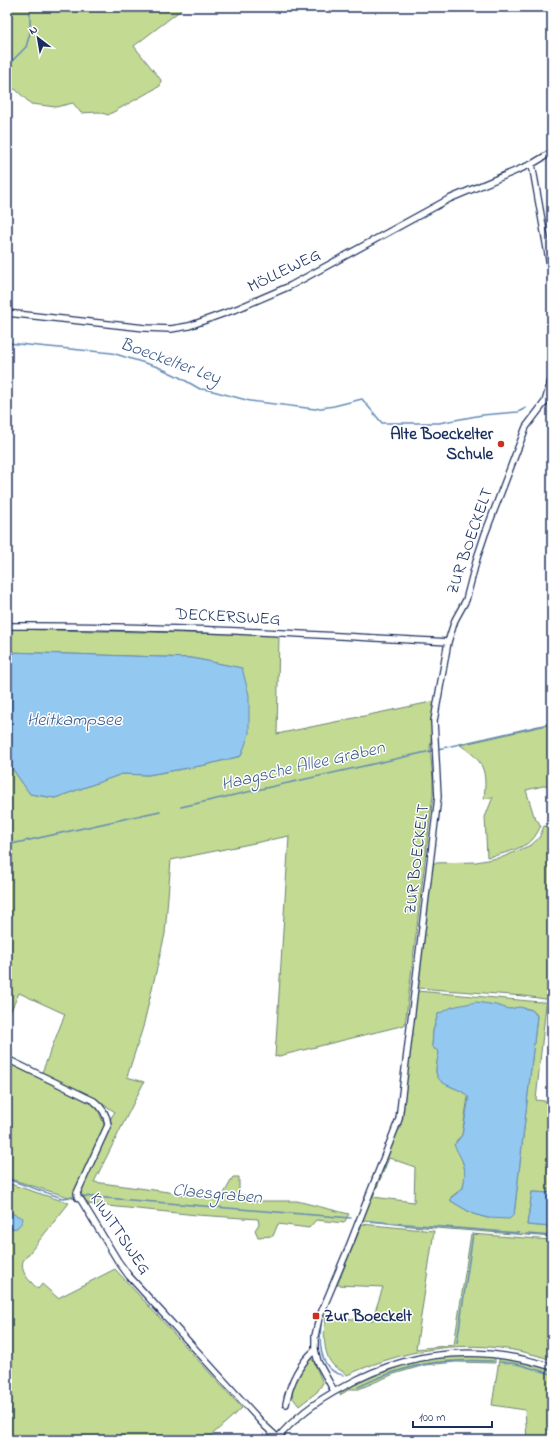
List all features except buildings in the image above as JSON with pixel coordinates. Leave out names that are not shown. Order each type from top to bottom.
[{"type":"street","name":"MÖLLEWEG","points":[[7,313],[145,328],[171,329],[189,326],[239,308],[290,286],[449,200],[532,164],[552,152]]},
{"type":"street","points":[[532,164],[552,277]]},
{"type":"street","name":"ZUR BOECKELT","points":[[334,1391],[318,1362],[315,1350],[315,1336],[319,1318],[399,1119],[438,797],[434,721],[448,642],[455,620],[466,600],[485,534],[526,427],[546,402],[552,377]]},
{"type":"street","name":"DECKERSWEG","points":[[7,626],[164,628],[448,642]]},
{"type":"street","name":"KIWITTSWEG","points":[[7,1059],[94,1101],[101,1106],[108,1120],[108,1125],[77,1193],[78,1198],[81,1200],[118,1261],[129,1276],[277,1439]]},
{"type":"street","points":[[286,1404],[289,1390],[296,1374],[306,1358],[315,1350]]},
{"type":"street","points":[[277,1439],[288,1426],[334,1391],[363,1376],[395,1364],[442,1354],[464,1354],[498,1355],[522,1359],[552,1367]]},
{"type":"green space","points":[[7,7],[179,7],[181,10],[134,46],[161,80],[160,86],[108,115],[99,112],[81,113],[73,103],[56,107],[31,104],[15,89],[7,90]]},
{"type":"green space","points":[[7,629],[279,635],[277,734],[436,701],[430,748],[433,795],[405,1025],[275,1057],[289,836],[171,860],[165,934],[143,1027],[127,1077],[144,1082],[94,1182],[221,1199],[233,1177],[239,1177],[239,1194],[248,1196],[251,1201],[297,1201],[349,1214],[344,1223],[316,1220],[309,1228],[278,1224],[273,1236],[258,1237],[255,1230],[259,1224],[258,1219],[197,1215],[88,1204],[81,1193],[82,1184],[115,1112],[106,1106],[41,1075],[65,1014],[19,993],[7,1019],[7,761],[30,794],[55,798],[122,774],[148,775],[205,765],[241,756],[241,668],[192,658],[7,652]]},
{"type":"green space","points":[[552,724],[552,784],[526,790],[534,816],[536,817],[535,819],[541,826],[535,837],[523,846],[498,855],[487,857],[485,817],[493,797],[484,799],[485,781],[482,767],[474,756],[460,745]]},
{"type":"green space","points":[[544,826],[552,827],[552,1000],[524,996],[418,988],[433,863],[476,862],[503,857],[531,845],[539,838]]},
{"type":"green space","points":[[417,991],[552,1003],[552,1005],[546,1005],[536,1100],[552,1102],[552,1193],[532,1192],[527,1225],[552,1227],[552,1237],[410,1226],[363,1220],[398,1130],[400,1129]],"holes":[[[488,1004],[507,1009],[524,1008],[532,1010],[537,1016],[514,1215],[488,1218],[473,1214],[451,1201],[451,1197],[463,1188],[466,1173],[456,1141],[462,1135],[468,1097],[464,1093],[444,1083],[437,1076],[436,1069],[439,1052],[432,1047],[433,1031],[438,1014]],[[389,1158],[415,1167],[414,1202],[373,1197]]]},
{"type":"green space","points":[[7,1060],[94,1103],[99,1112],[106,1129],[81,1180],[75,1199],[7,1178]]},
{"type":"green space","points":[[7,1183],[69,1203],[23,1261],[22,1265],[24,1273],[38,1289],[42,1284],[58,1298],[115,1269],[242,1408],[206,1440],[7,1440]]},
{"type":"green space","points":[[362,1224],[434,1231],[416,1349],[454,1345],[471,1234],[552,1240],[552,1360],[500,1348],[474,1346],[448,1347],[423,1351],[372,1365],[347,1375],[335,1367],[330,1362],[326,1350],[324,1330],[326,1319],[324,1316],[372,1321],[383,1287],[337,1285]]},
{"type":"green space","points":[[464,1356],[494,1357],[495,1363],[456,1362],[425,1365],[394,1374],[359,1389],[350,1389],[340,1395],[340,1392],[355,1384],[400,1366],[431,1359]]},
{"type":"green space","points":[[308,1358],[313,1360],[323,1383],[317,1392],[299,1406],[292,1397],[293,1387]]},
{"type":"green space","points":[[500,1358],[532,1364],[552,1370],[552,1440],[527,1440],[525,1410],[492,1405]]},
{"type":"water","name":"Heitkampsee","points":[[7,652],[192,658],[242,668],[249,695],[249,734],[241,756],[205,765],[148,775],[122,774],[55,798],[30,794],[7,761]]},
{"type":"water","points":[[476,1002],[496,1005],[509,1009],[519,1007],[532,1010],[537,1016],[514,1215],[509,1219],[488,1218],[473,1214],[451,1201],[451,1198],[463,1188],[465,1175],[464,1165],[454,1145],[462,1135],[469,1098],[460,1091],[440,1081],[437,1077],[436,1069],[439,1052],[432,1047],[433,1031],[438,1014],[452,1007]]},
{"type":"water","points":[[532,1192],[552,1193],[552,1227],[527,1225]]},
{"type":"water","points":[[7,1208],[13,1214],[23,1218],[22,1222],[17,1228],[7,1228]]},
{"type":"waterway","points":[[7,66],[26,47],[30,33],[30,11],[36,7]]},
{"type":"waterway","name":"Boeckelter Ley","points":[[7,343],[112,353],[158,367],[200,389],[250,401],[315,409],[362,399],[382,423],[439,423],[482,415],[518,412],[526,408]]},
{"type":"waterway","name":"Haagsche Allee Graben","points":[[438,749],[552,723]]},
{"type":"waterway","name":"Haagsche Allee Graben","points":[[181,807],[431,751]]},
{"type":"waterway","name":"Haagsche Allee Graben","points":[[7,845],[160,811]]},
{"type":"waterway","name":"Claesgraben","points":[[7,1179],[62,1198],[73,1197]]},
{"type":"waterway","name":"Claesgraben","points":[[82,1196],[351,1218]]},
{"type":"waterway","name":"Claesgraben","points":[[368,1221],[519,1233]]},
{"type":"waterway","points":[[457,1343],[473,1234]]},
{"type":"waterway","name":"Claesgraben","points":[[526,1234],[552,1236]]},
{"type":"waterway","points":[[321,1324],[320,1339],[322,1355],[325,1362],[329,1368],[343,1375]]},
{"type":"waterway","points":[[358,1387],[392,1373],[424,1364],[456,1361],[493,1361]]},
{"type":"waterway","points":[[500,1362],[517,1364],[552,1374]]},
{"type":"place","name":"Alte Boeckelter Schule","points":[[501,444]]},
{"type":"place","name":"Zur Boeckelt","points":[[316,1316]]}]
